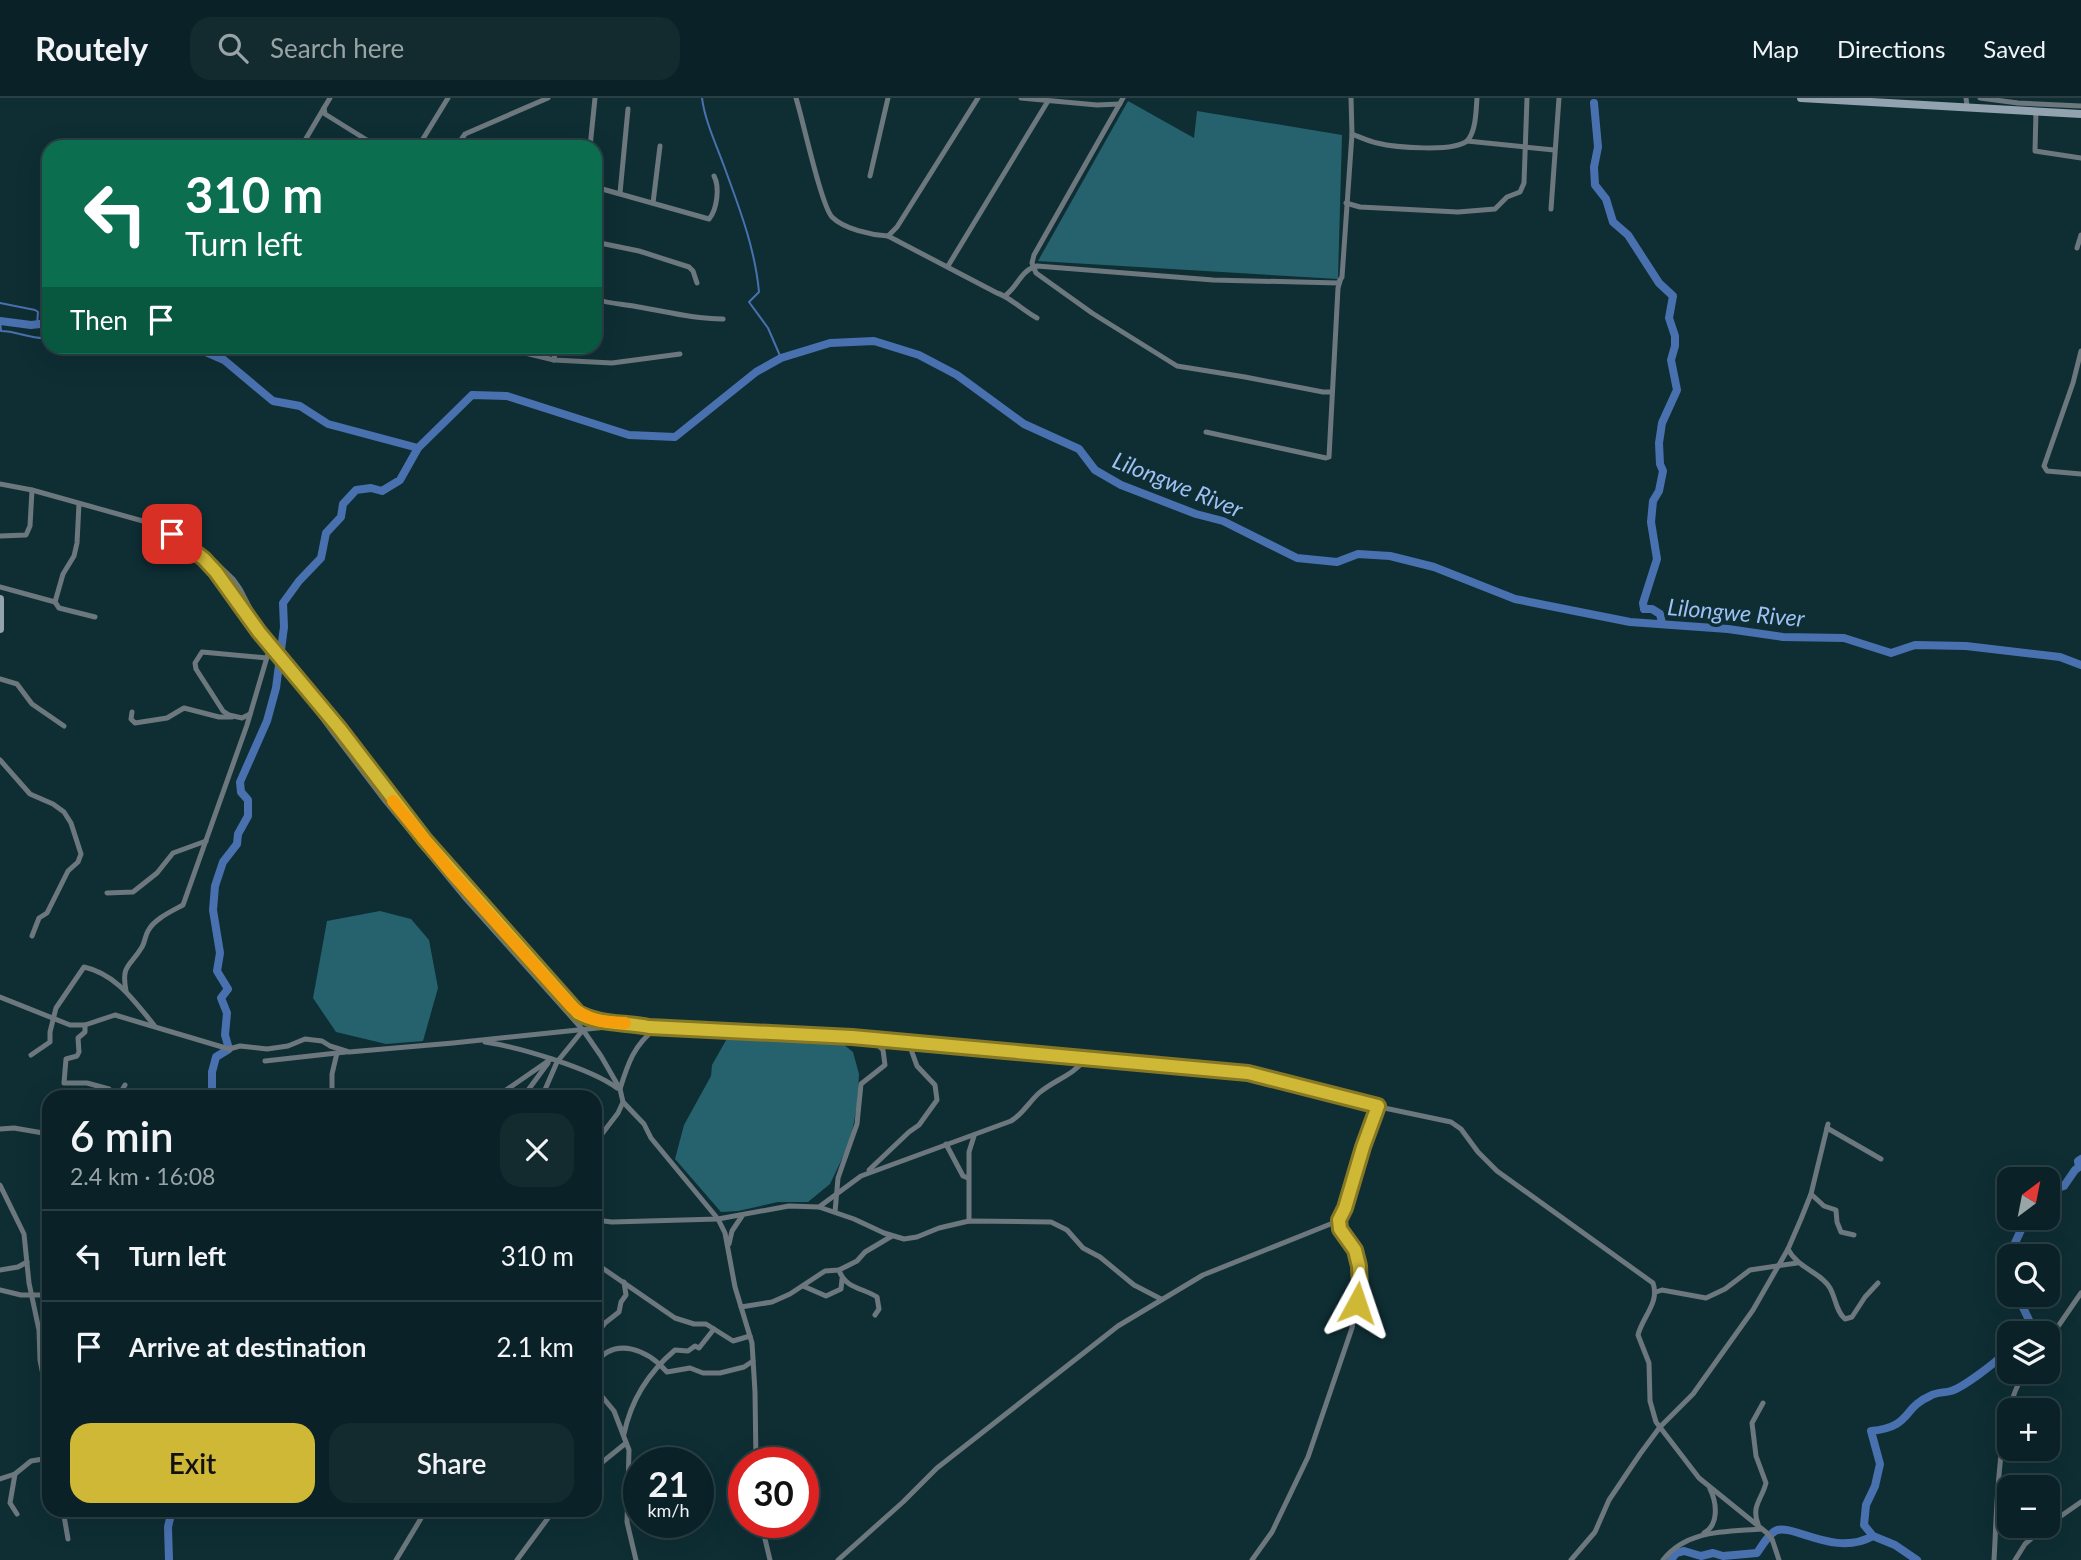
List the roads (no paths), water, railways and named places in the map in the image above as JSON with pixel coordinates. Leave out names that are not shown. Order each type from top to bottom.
[{"type":"main road","points":[[1801,98],[1967,102],[2036,111],[2064,105],[2081,114]]},
{"type":"main road","points":[[0,599],[0,629]]},
{"type":"street","points":[[305,140],[330,98]]},
{"type":"street","points":[[422,140],[448,98]]},
{"type":"street","points":[[460,140],[471,131],[548,98]]},
{"type":"street","points":[[591,140],[595,98]]},
{"type":"street","points":[[796,98],[829,213],[845,225],[888,236],[996,293],[1006,295],[1014,304],[1037,318]]},
{"type":"street","points":[[870,176],[888,98]]},
{"type":"street","points":[[888,236],[897,228],[978,98]]},
{"type":"street","points":[[1020,98],[1097,106],[1122,101]]},
{"type":"street","points":[[1206,432],[1326,458],[1331,453],[1331,392],[1352,134],[1351,98]]},
{"type":"street","points":[[1467,141],[1474,124],[1477,98]]},
{"type":"street","points":[[1346,204],[1458,212],[1495,209],[1507,197],[1523,188],[1527,98]]},
{"type":"street","points":[[1551,209],[1559,98]]},
{"type":"street","points":[[1980,98],[2081,106]]},
{"type":"street","points":[[947,266],[1048,101]]},
{"type":"street","points":[[1122,101],[1053,220],[1032,259],[1032,267],[1047,283],[1177,366],[1331,392]]},
{"type":"street","points":[[324,108],[325,114],[367,140]]},
{"type":"street","points":[[620,193],[628,109]]},
{"type":"street","points":[[2036,111],[2035,151],[2081,158]]},
{"type":"street","points":[[1352,134],[1378,144],[1423,148],[1449,146],[1467,141],[1554,150]]},
{"type":"street","points":[[653,203],[660,146]]},
{"type":"street","points":[[602,189],[711,219],[718,186],[714,176]]},
{"type":"street","points":[[2077,248],[2081,235]]},
{"type":"street","points":[[602,244],[650,254],[689,267],[697,283]]},
{"type":"street","points":[[1006,295],[1026,270],[1032,267],[1213,280],[1336,284],[1340,281]]},
{"type":"street","points":[[602,301],[693,318],[723,319]]},
{"type":"street","points":[[2081,351],[2073,383],[2044,466],[2047,471],[2081,474]]},
{"type":"street","points":[[529,354],[554,360],[619,363],[680,354]]},
{"type":"street","points":[[554,360],[555,354]]},
{"type":"street","points":[[0,484],[32,490],[155,526],[172,534],[204,559],[224,581],[270,646],[339,728],[425,840],[571,1006],[578,1013],[597,1021],[649,1027]]},
{"type":"street","points":[[0,536],[26,535],[30,526],[32,490]]},
{"type":"street","points":[[55,602],[78,542],[79,504]]},
{"type":"street","points":[[0,587],[55,602],[59,608],[95,617]]},
{"type":"street","points":[[126,991],[123,974],[141,949],[151,926],[171,909],[183,905],[250,714],[270,646]]},
{"type":"street","points":[[235,717],[217,705],[195,663],[202,652],[208,651],[227,656],[267,657]]},
{"type":"street","points":[[288,669],[385,801],[464,897],[583,1030],[620,1089],[623,1102],[644,1124],[651,1138],[718,1219],[750,1336],[756,1447]]},
{"type":"street","points":[[0,679],[17,684],[32,704],[64,726]]},
{"type":"street","points":[[132,712],[131,719],[135,723],[167,718],[176,710],[184,708],[219,717],[242,718],[250,714]]},
{"type":"street","points":[[0,760],[30,794],[64,812],[71,822],[81,855],[68,871],[47,913],[39,918],[32,936]]},
{"type":"street","points":[[107,893],[133,892],[157,873],[173,853],[206,841]]},
{"type":"street","points":[[31,1055],[50,1042],[56,1008],[84,967],[112,980],[126,991],[153,1025]]},
{"type":"street","points":[[0,997],[77,1026],[115,1015],[229,1049],[240,1046],[268,1049],[288,1046],[305,1039],[323,1041],[349,1052]]},
{"type":"street","points":[[86,1025],[85,1032],[78,1038],[77,1056],[66,1059],[64,1083],[86,1083],[109,1090]]},
{"type":"street","points":[[265,1060],[607,1027],[657,1027],[908,1041],[1263,1075],[1378,1106],[1443,1119],[1457,1126],[1478,1153],[1497,1171],[1649,1279],[1656,1292]]},
{"type":"street","points":[[620,1089],[641,1039],[657,1027]]},
{"type":"street","points":[[529,1090],[583,1030]]},
{"type":"street","points":[[835,1212],[838,1178],[858,1124],[862,1084],[884,1065],[883,1050],[877,1040]]},
{"type":"street","points":[[478,1041],[502,1044],[554,1060],[620,1089]]},
{"type":"street","points":[[818,1207],[861,1176],[919,1125],[937,1100],[935,1085],[917,1066],[908,1041]]},
{"type":"street","points":[[332,1090],[332,1074],[337,1053]]},
{"type":"street","points":[[861,1176],[1017,1118],[1042,1090],[1070,1073],[1085,1059]]},
{"type":"street","points":[[507,1090],[554,1060]]},
{"type":"street","points":[[545,1090],[554,1060]]},
{"type":"street","points":[[122,1090],[125,1085]]},
{"type":"street","points":[[602,1134],[623,1102]]},
{"type":"street","points":[[1252,1560],[1272,1532],[1308,1457],[1352,1328],[1361,1279],[1355,1250],[1340,1229],[1339,1220],[1378,1106]]},
{"type":"street","points":[[1571,1560],[1595,1532],[1609,1500],[1660,1427],[1697,1389],[1753,1310],[1788,1249],[1811,1194],[1827,1126],[1881,1159]]},
{"type":"street","points":[[0,1129],[10,1127],[42,1133]]},
{"type":"street","points":[[969,1221],[968,1152],[974,1136]]},
{"type":"street","points":[[946,1144],[964,1176],[968,1178]]},
{"type":"street","points":[[0,1185],[23,1234],[42,1362]]},
{"type":"street","points":[[1811,1194],[1824,1206],[1836,1210],[1841,1232],[1854,1235]]},
{"type":"street","points":[[602,1221],[718,1219],[789,1206],[818,1207],[892,1236],[911,1238],[969,1221],[1051,1222],[1067,1230],[1083,1248],[1100,1257],[1134,1285],[1161,1299]]},
{"type":"street","points":[[728,1249],[732,1231],[739,1219],[745,1215]]},
{"type":"street","points":[[838,1560],[937,1468],[1118,1326],[1203,1275],[1339,1220]]},
{"type":"street","points":[[840,1273],[892,1236]]},
{"type":"street","points":[[1788,1249],[1797,1263],[1829,1286],[1836,1307],[1845,1319],[1852,1317],[1878,1283]]},
{"type":"street","points":[[0,1270],[18,1267],[27,1262]]},
{"type":"street","points":[[1779,1560],[1772,1539],[1687,1465],[1660,1427],[1652,1412],[1649,1363],[1638,1335],[1656,1292],[1662,1290],[1706,1298],[1725,1289],[1746,1272],[1779,1264],[1797,1263]]},
{"type":"street","points":[[602,1268],[681,1321],[706,1324],[737,1342],[750,1336]]},
{"type":"street","points":[[741,1307],[772,1302],[825,1271],[840,1273],[852,1286],[877,1297],[879,1309],[875,1315]]},
{"type":"street","points":[[803,1286],[826,1296],[841,1289],[840,1273]]},
{"type":"street","points":[[602,1329],[619,1312],[626,1295],[624,1282]]},
{"type":"street","points":[[0,1290],[42,1295]]},
{"type":"street","points":[[2060,1324],[2081,1293]]},
{"type":"street","points":[[624,1434],[630,1408],[658,1364],[675,1350],[688,1351],[695,1346],[699,1348],[714,1329]]},
{"type":"street","points":[[602,1354],[625,1346],[639,1352],[667,1372],[690,1368],[704,1373],[720,1373],[753,1362]]},
{"type":"street","points":[[1994,1560],[2006,1424],[2014,1390],[2018,1384]]},
{"type":"street","points":[[602,1396],[614,1411],[626,1443],[630,1466],[627,1522],[636,1560]]},
{"type":"street","points":[[1763,1403],[1752,1423],[1756,1457],[1766,1483],[1755,1512],[1763,1530]]},
{"type":"street","points":[[602,1462],[626,1443]]},
{"type":"street","points":[[0,1479],[15,1474],[31,1461],[42,1459]]},
{"type":"street","points":[[15,1474],[10,1503],[17,1514]]},
{"type":"street","points":[[1663,1560],[1676,1546],[1709,1530],[1714,1522],[1714,1497],[1709,1486]]},
{"type":"street","points":[[2060,1517],[2081,1502]]},
{"type":"street","points":[[65,1517],[68,1539]]},
{"type":"street","points":[[396,1560],[422,1517]]},
{"type":"street","points":[[517,1560],[549,1517]]},
{"type":"street","points":[[1700,1535],[1763,1530]]},
{"type":"street","points":[[765,1538],[770,1560]]},
{"type":"street","points":[[2015,1560],[2032,1538]]},
{"type":"waterway","points":[[702,98],[708,124],[741,212],[754,260],[759,292],[749,302],[768,328],[781,358]]},
{"type":"waterway","points":[[1594,103],[1598,147],[1594,167],[1595,185],[1606,199],[1613,222],[1628,235],[1659,283],[1673,296],[1669,318],[1675,336],[1671,360],[1677,390],[1662,423],[1659,443],[1663,471],[1659,491],[1653,501],[1651,522],[1657,559],[1643,603],[1644,609],[1652,609],[1660,614],[1662,623]]},
{"type":"waterway","points":[[0,303],[35,310],[38,312],[37,325]]},
{"type":"waterway","points":[[0,321],[1,331],[42,338]]},
{"type":"waterway","name":"Lilongwe River","points":[[0,321],[42,324]]},
{"type":"waterway","name":"Lilongwe River","points":[[210,354],[224,360],[273,401],[300,406],[328,424],[418,448],[472,395],[507,396],[629,435],[675,437],[756,372],[781,358],[830,343],[874,341],[919,355],[957,375],[1024,424],[1079,449],[1095,470],[1121,485],[1196,514],[1223,521],[1297,558],[1337,562],[1358,554],[1390,556],[1434,567],[1515,599],[1630,622],[1728,629],[1783,637],[1844,638],[1891,653],[1915,645],[1966,646],[2060,657],[2081,665]]},
{"type":"waterway","points":[[212,1090],[212,1072],[216,1057],[229,1049],[225,1035],[227,1013],[221,998],[228,989],[217,971],[220,953],[213,910],[215,886],[223,862],[237,844],[238,834],[248,816],[248,800],[241,792],[240,782],[267,721],[276,688],[284,627],[283,603],[321,558],[326,533],[341,517],[343,504],[356,490],[371,488],[382,491],[400,480],[418,448]]},
{"type":"waterway","points":[[2060,1187],[2079,1167],[2078,1161],[2081,1159]]},
{"type":"waterway","points":[[2014,1244],[2021,1230]]},
{"type":"waterway","points":[[2023,1307],[2029,1321]]},
{"type":"waterway","points":[[1917,1560],[1895,1545],[1873,1536],[1864,1525],[1866,1505],[1875,1486],[1880,1464],[1871,1431],[1894,1426],[1921,1401],[1935,1394],[1957,1389],[1997,1360]]},
{"type":"waterway","points":[[169,1560],[170,1517]]},
{"type":"waterway","points":[[1671,1560],[1676,1553],[1684,1551],[1701,1556],[1713,1553],[1723,1556],[1757,1553],[1772,1533],[1782,1530],[1844,1543],[1858,1542],[1873,1536]]}]
